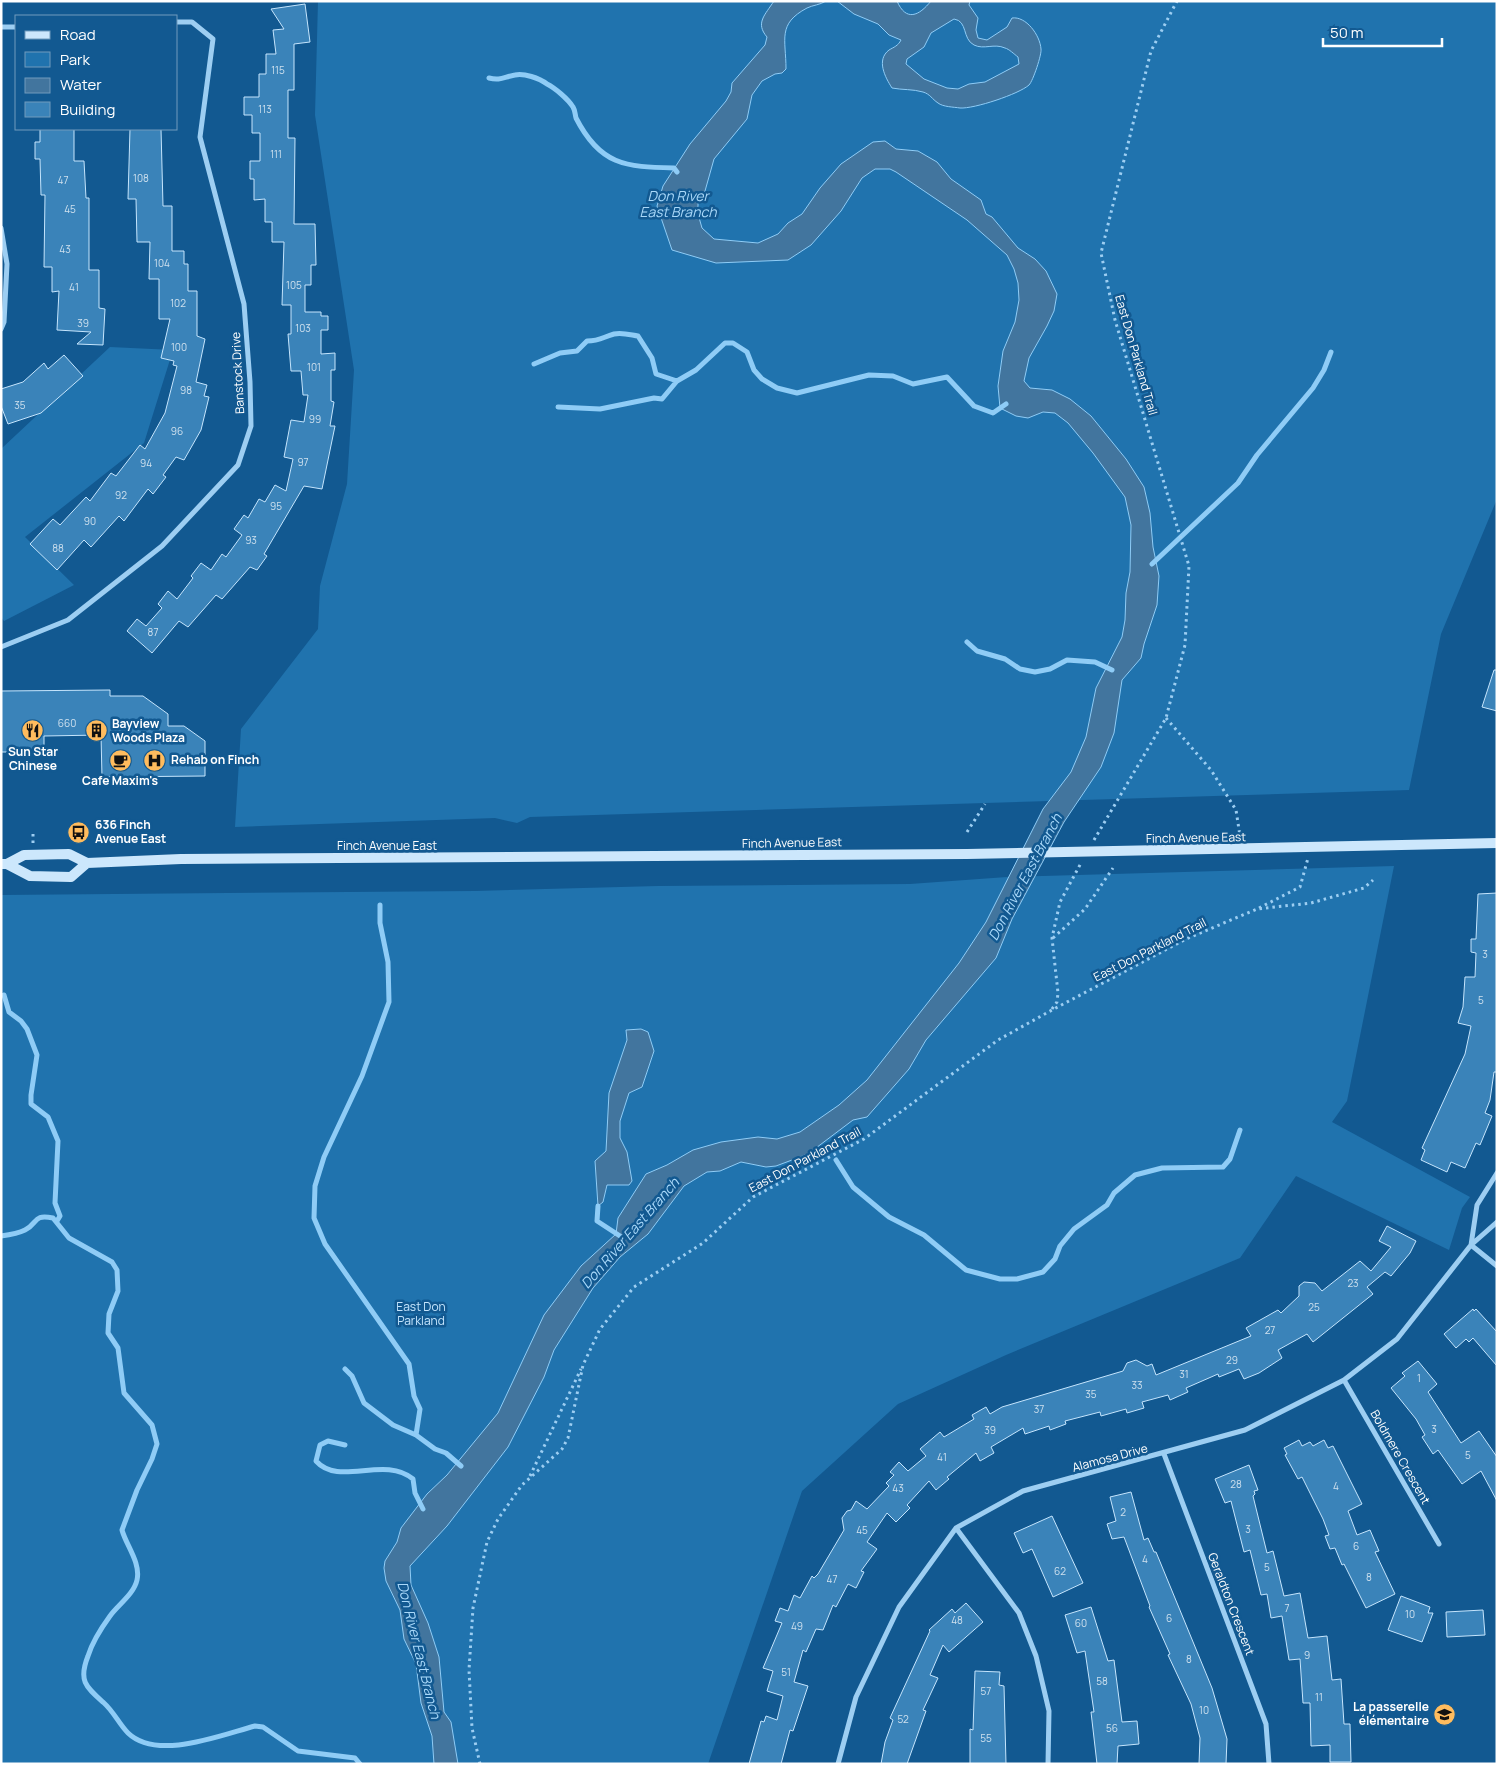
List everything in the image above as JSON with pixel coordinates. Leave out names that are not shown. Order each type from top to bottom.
[{"type":"main road","name":"Finch Avenue East","points":[[4,864],[24,855],[69,854],[87,863],[181,859],[1138,852],[1497,844]]},
{"type":"main road","name":"Finch Avenue East","points":[[4,864],[30,876],[71,877],[87,863]]},
{"type":"street","name":"Banstock Drive","points":[[1,647],[68,620],[162,546],[238,465],[251,426],[250,382],[244,304],[200,137],[213,39],[192,22],[178,22]]},
{"type":"street","points":[[1,28],[15,27]]},
{"type":"street","points":[[1,228],[7,264],[4,322],[1,329]]},
{"type":"street","name":"Alamosa Drive","points":[[1471,1245],[1478,1205],[1497,1173]]},
{"type":"street","name":"Alamosa Drive","points":[[838,1764],[856,1697],[899,1606],[956,1528],[1023,1491],[1164,1454],[1245,1430],[1344,1380],[1397,1339],[1471,1245],[1497,1222]]},
{"type":"street","points":[[1471,1245],[1497,1266]]},
{"type":"street","name":"Boldmere Crescent","points":[[1344,1380],[1439,1544]]},
{"type":"street","name":"Geraldton Crescent","points":[[1164,1454],[1266,1724],[1269,1764]]},
{"type":"street","points":[[956,1528],[1019,1614],[1036,1656],[1049,1711],[1048,1764]]},
{"type":"path","name":"East Don Parkland Trail","points":[[1103,823],[1166,718],[1185,646],[1189,566],[1115,320],[1102,253],[1151,51],[1176,1]]},
{"type":"path","points":[[1166,718],[1211,770],[1236,810],[1241,849]]},
{"type":"path","points":[[967,832],[985,804]]},
{"type":"path","name":"East Don Parkland Trail","points":[[480,1764],[471,1718],[469,1670],[473,1608],[491,1532],[500,1516],[528,1479],[562,1449],[568,1438],[583,1365],[600,1329],[634,1287],[703,1243],[753,1196],[864,1139],[998,1040],[1186,939],[1257,909],[1300,887],[1310,848]]},
{"type":"path","points":[[1052,938],[1085,909],[1113,868]]},
{"type":"path","name":"East Don Parkland Trail","points":[[1257,909],[1311,903],[1364,888],[1373,880]]},
{"type":"path","points":[[1052,1010],[1057,1002],[1058,993],[1052,938],[1060,902]]},
{"type":"path","points":[[528,1479],[583,1365]]},
{"type":"green space","points":[[318,1],[1497,1],[1497,499],[1441,634],[1409,790],[530,817],[517,823],[495,818],[235,827],[241,729],[318,629],[320,586],[347,484],[354,370],[315,115]]},
{"type":"green space","points":[[110,347],[173,350],[144,443],[25,537],[74,585],[4,621],[1,617],[1,449]]},
{"type":"green space","name":"East Don Parkland","points":[[1394,866],[1347,1101],[1332,1122],[1470,1197],[1462,1208],[1449,1250],[1296,1176],[1240,1258],[1006,1355],[898,1404],[802,1491],[708,1764],[1,1764],[1,895],[475,891],[658,886],[910,884],[1007,877]]},
{"type":"water","name":"Don River East Branch","points":[[774,1],[826,1],[807,8],[791,20],[785,33],[786,69],[782,73],[775,74],[762,81],[752,95],[747,119],[714,159],[705,191],[698,202],[698,214],[702,228],[714,239],[758,243],[778,234],[788,223],[802,214],[820,188],[841,164],[873,142],[885,141],[896,149],[918,151],[937,162],[951,179],[981,200],[986,214],[992,217],[1018,248],[1035,259],[1046,271],[1057,294],[1054,311],[1029,358],[1024,381],[1030,388],[1052,390],[1070,399],[1091,416],[1126,459],[1144,487],[1150,513],[1153,547],[1159,576],[1157,605],[1141,658],[1122,680],[1114,733],[1101,767],[1064,822],[1012,919],[996,958],[926,1040],[909,1069],[867,1117],[853,1120],[808,1154],[776,1166],[766,1167],[741,1162],[720,1171],[707,1172],[684,1186],[648,1234],[620,1257],[593,1288],[554,1350],[544,1377],[508,1447],[447,1526],[410,1566],[411,1585],[428,1623],[439,1657],[444,1712],[451,1722],[458,1764],[434,1764],[432,1736],[421,1703],[416,1664],[404,1639],[400,1610],[386,1581],[384,1568],[385,1561],[397,1542],[401,1528],[427,1494],[447,1475],[498,1413],[544,1315],[581,1266],[616,1234],[618,1218],[646,1174],[667,1165],[693,1150],[721,1142],[758,1137],[777,1139],[800,1132],[839,1105],[867,1080],[959,963],[986,922],[1043,809],[1071,772],[1086,737],[1096,688],[1122,637],[1130,572],[1131,525],[1125,497],[1068,423],[1055,413],[1043,412],[1028,418],[1016,416],[1000,408],[998,386],[1003,351],[1015,322],[1019,300],[1018,283],[1007,255],[967,220],[896,172],[890,169],[875,169],[862,178],[841,211],[811,245],[788,260],[716,263],[672,250],[657,206],[663,186],[690,144],[726,101],[731,92],[732,83],[765,45],[767,37],[763,32],[762,23]]},
{"type":"water","points":[[837,1],[897,1],[904,12],[913,14],[922,10],[931,1],[970,1],[969,5],[978,18],[976,30],[978,38],[987,40],[1007,27],[1012,18],[1017,18],[1027,23],[1035,33],[1040,44],[1040,56],[1031,83],[1024,89],[985,104],[967,108],[946,106],[938,103],[923,92],[892,88],[882,64],[885,54],[901,40],[889,35],[878,24],[854,14]],"holes":[[[954,19],[958,20],[968,39],[974,45],[982,47],[997,46],[1010,50],[1018,57],[1019,64],[985,82],[969,84],[958,89],[947,88],[924,79],[906,64],[907,59],[924,47],[931,33]]]},
{"type":"water","points":[[641,1029],[648,1032],[654,1051],[642,1087],[629,1093],[620,1121],[620,1138],[627,1152],[632,1181],[629,1185],[607,1185],[603,1202],[598,1206],[595,1161],[606,1151],[609,1093],[627,1040],[626,1030]]},
{"type":"building","points":[[305,4],[310,42],[294,44],[294,90],[288,90],[288,138],[295,138],[294,224],[315,224],[316,265],[311,265],[311,285],[305,285],[305,312],[321,312],[321,316],[328,316],[328,330],[321,330],[321,354],[335,353],[335,370],[331,370],[331,401],[334,402],[330,426],[335,426],[322,489],[304,486],[264,554],[267,556],[257,570],[250,567],[222,599],[216,595],[188,627],[179,621],[152,653],[127,631],[137,619],[146,626],[162,608],[158,604],[168,591],[177,599],[193,578],[191,576],[201,563],[211,570],[222,554],[226,557],[242,535],[234,529],[244,515],[248,518],[259,499],[265,502],[275,485],[286,491],[293,459],[284,457],[291,420],[304,422],[308,395],[303,395],[301,371],[291,371],[288,334],[291,334],[291,305],[282,305],[284,242],[272,242],[272,222],[265,222],[265,199],[254,200],[254,179],[250,179],[250,161],[260,161],[260,133],[252,133],[252,115],[244,115],[244,97],[259,97],[259,74],[266,74],[266,54],[276,54],[273,30],[284,29],[271,9]]},
{"type":"building","points":[[40,130],[74,130],[74,161],[84,161],[86,198],[89,198],[89,270],[99,270],[99,308],[105,309],[103,345],[77,344],[91,332],[57,330],[59,291],[52,292],[52,267],[44,267],[45,195],[41,195],[40,159],[35,159],[35,142],[40,142]]},
{"type":"building","points":[[130,130],[161,130],[163,206],[172,206],[172,251],[184,251],[184,264],[188,264],[188,291],[197,291],[197,336],[205,339],[196,382],[207,385],[204,396],[209,397],[201,430],[184,460],[176,457],[163,475],[166,477],[153,494],[148,489],[124,521],[119,516],[91,547],[84,540],[57,570],[30,544],[53,519],[60,525],[86,497],[90,501],[111,473],[116,476],[140,445],[145,449],[165,413],[177,366],[173,365],[174,361],[161,358],[170,319],[159,319],[159,279],[149,279],[150,242],[137,242],[136,199],[128,199]]},
{"type":"building","points":[[64,355],[83,376],[41,413],[8,424],[1,406],[1,389],[23,382],[44,363],[48,369]]},
{"type":"building","points":[[1494,670],[1497,670],[1497,711],[1482,707]]},
{"type":"building","name":"Bayview Woods Plaza","points":[[110,690],[110,696],[143,696],[168,714],[168,726],[184,726],[205,741],[205,776],[102,777],[101,735],[44,736],[44,752],[1,752],[1,691]]},
{"type":"building","points":[[1497,893],[1497,1072],[1494,1072],[1490,1100],[1485,1113],[1492,1116],[1480,1145],[1476,1143],[1465,1168],[1451,1162],[1447,1172],[1421,1160],[1425,1150],[1422,1148],[1465,1054],[1471,1026],[1458,1023],[1463,1007],[1465,977],[1475,977],[1476,953],[1471,952],[1471,939],[1476,939],[1478,894]]},
{"type":"building","points":[[1387,1226],[1416,1241],[1410,1253],[1391,1276],[1385,1272],[1367,1287],[1373,1294],[1313,1342],[1307,1334],[1278,1350],[1282,1358],[1259,1373],[1244,1379],[1239,1369],[1219,1377],[1218,1374],[1186,1388],[1188,1392],[1170,1400],[1168,1395],[1142,1402],[1144,1408],[1127,1413],[1126,1409],[1101,1416],[1100,1412],[1065,1421],[1066,1424],[1050,1430],[1049,1426],[1025,1434],[1023,1428],[991,1447],[994,1453],[980,1461],[976,1453],[947,1477],[949,1479],[936,1490],[929,1481],[907,1505],[910,1508],[896,1522],[887,1513],[867,1542],[877,1549],[861,1571],[864,1572],[856,1588],[848,1584],[836,1607],[833,1605],[823,1630],[816,1629],[806,1652],[803,1650],[794,1682],[808,1686],[793,1731],[790,1730],[781,1764],[749,1764],[761,1721],[764,1722],[766,1716],[777,1720],[783,1696],[767,1691],[773,1671],[763,1668],[782,1623],[775,1621],[780,1608],[788,1611],[794,1595],[800,1598],[812,1576],[814,1578],[818,1574],[844,1530],[842,1518],[847,1511],[851,1510],[856,1501],[867,1509],[889,1486],[886,1483],[894,1475],[890,1472],[899,1462],[908,1471],[926,1456],[920,1449],[940,1432],[944,1437],[974,1419],[972,1415],[986,1407],[990,1414],[1002,1407],[1123,1371],[1127,1363],[1136,1360],[1147,1366],[1152,1364],[1156,1375],[1251,1336],[1246,1328],[1278,1310],[1281,1313],[1299,1296],[1299,1286],[1304,1282],[1315,1283],[1322,1291],[1360,1261],[1371,1271],[1391,1247],[1379,1241]]},
{"type":"building","points":[[1473,1309],[1474,1311],[1476,1309],[1497,1332],[1497,1366],[1473,1338],[1469,1342],[1466,1339],[1456,1348],[1444,1334]]},
{"type":"building","points":[[1418,1361],[1437,1384],[1428,1392],[1461,1443],[1479,1431],[1497,1457],[1497,1501],[1481,1471],[1462,1484],[1438,1450],[1433,1454],[1422,1437],[1425,1435],[1416,1419],[1391,1388],[1405,1376],[1402,1373]]},
{"type":"building","points":[[1299,1440],[1302,1446],[1310,1442],[1313,1446],[1324,1440],[1328,1448],[1333,1446],[1362,1504],[1348,1511],[1357,1535],[1370,1530],[1379,1551],[1375,1552],[1395,1594],[1366,1608],[1344,1564],[1342,1565],[1335,1548],[1330,1549],[1325,1536],[1329,1535],[1323,1519],[1302,1477],[1298,1479],[1285,1455],[1287,1454],[1284,1448]]},
{"type":"building","points":[[1249,1465],[1258,1490],[1254,1491],[1255,1494],[1253,1496],[1267,1553],[1273,1551],[1284,1596],[1300,1593],[1308,1638],[1327,1636],[1332,1680],[1341,1679],[1344,1724],[1350,1724],[1351,1762],[1330,1762],[1330,1745],[1311,1746],[1310,1703],[1303,1703],[1300,1659],[1289,1660],[1282,1616],[1271,1618],[1267,1594],[1261,1595],[1250,1550],[1244,1552],[1231,1501],[1225,1503],[1215,1479]]},
{"type":"building","points":[[1131,1492],[1144,1540],[1148,1538],[1154,1552],[1156,1552],[1212,1688],[1227,1739],[1226,1764],[1199,1764],[1200,1738],[1191,1704],[1168,1655],[1170,1654],[1149,1607],[1124,1537],[1112,1539],[1107,1524],[1116,1521],[1110,1497]]},
{"type":"building","points":[[1052,1516],[1083,1583],[1053,1597],[1032,1549],[1023,1553],[1014,1533]]},
{"type":"building","points":[[1401,1596],[1430,1607],[1428,1613],[1433,1613],[1422,1642],[1388,1630]]},
{"type":"building","points":[[966,1603],[983,1622],[949,1652],[943,1645],[930,1675],[938,1678],[923,1710],[926,1711],[907,1764],[881,1764],[885,1742],[893,1720],[890,1718],[929,1630],[952,1609],[955,1613]]},
{"type":"building","points":[[1091,1607],[1108,1661],[1114,1660],[1122,1722],[1137,1721],[1139,1744],[1118,1746],[1117,1764],[1097,1764],[1091,1712],[1094,1712],[1085,1651],[1077,1653],[1065,1615]]},
{"type":"building","points":[[1483,1610],[1485,1635],[1447,1637],[1446,1612]]},
{"type":"building","points":[[975,1671],[1000,1672],[999,1685],[1004,1686],[1006,1764],[970,1764],[970,1729],[973,1730]]},
{"type":"waterway","points":[[489,78],[499,79],[527,75],[540,80],[554,88],[568,101],[574,108],[576,118],[585,134],[605,154],[628,164],[674,168],[677,172]]},
{"type":"waterway","points":[[534,364],[560,353],[577,351],[587,341],[623,333],[638,336],[652,358],[656,374],[677,381]]},
{"type":"waterway","points":[[558,407],[600,409],[654,398],[662,399],[677,381],[696,370],[725,343],[733,343],[747,352],[754,370],[762,379],[777,388],[797,393],[869,375],[893,376],[913,384],[947,377],[974,406],[993,413],[1006,404]]},
{"type":"waterway","points":[[1152,564],[1238,483],[1257,455],[1313,388],[1324,370],[1331,352]]},
{"type":"waterway","points":[[967,642],[977,651],[1005,659],[1020,669],[1035,672],[1050,669],[1067,660],[1095,662],[1112,670]]},
{"type":"waterway","points":[[380,905],[380,923],[388,962],[389,1002],[362,1076],[324,1157],[315,1186],[314,1218],[325,1244],[409,1364],[414,1396],[420,1409],[416,1435]]},
{"type":"waterway","points":[[4,995],[9,1012],[21,1021],[27,1029],[37,1055],[31,1104],[48,1117],[58,1141],[55,1203],[60,1216],[57,1221]]},
{"type":"waterway","points":[[836,1160],[853,1187],[889,1217],[924,1235],[966,1270],[1000,1279],[1017,1279],[1043,1272],[1055,1259],[1060,1246],[1074,1229],[1107,1205],[1114,1193],[1135,1175],[1162,1168],[1223,1167],[1230,1159],[1240,1130]]},
{"type":"waterway","points":[[598,1206],[597,1221],[620,1236]]},
{"type":"waterway","points":[[1,1236],[25,1230],[39,1218],[53,1218],[69,1238],[112,1262],[117,1270],[118,1291],[109,1314],[108,1333],[118,1348],[124,1393],[152,1425],[157,1444],[122,1530],[137,1567],[137,1580],[129,1595],[107,1620],[92,1646],[84,1672],[88,1688],[108,1707],[128,1733],[140,1741],[155,1745],[190,1743],[208,1740],[255,1726],[263,1727],[298,1751],[355,1758],[360,1764]]},
{"type":"waterway","points":[[345,1369],[352,1376],[364,1403],[393,1425],[416,1435],[435,1449],[446,1453],[461,1466]]},
{"type":"waterway","points":[[345,1445],[328,1441],[320,1445],[316,1461],[326,1468],[337,1471],[389,1470],[401,1472],[413,1479],[415,1493],[423,1509]]},
{"type":"place","name":"Sun Star Chinese","points":[[33,731]]},
{"type":"place","name":"Bayview Woods Plaza","points":[[96,731]]},
{"type":"place","name":"Cafe Maxim's","points":[[120,760]]},
{"type":"place","name":"Rehab on Finch","points":[[155,760]]},
{"type":"place","name":"636 Finch Avenue East","points":[[79,832]]},
{"type":"place","name":"La passerelle élémentaire","points":[[1445,1714]]}]
